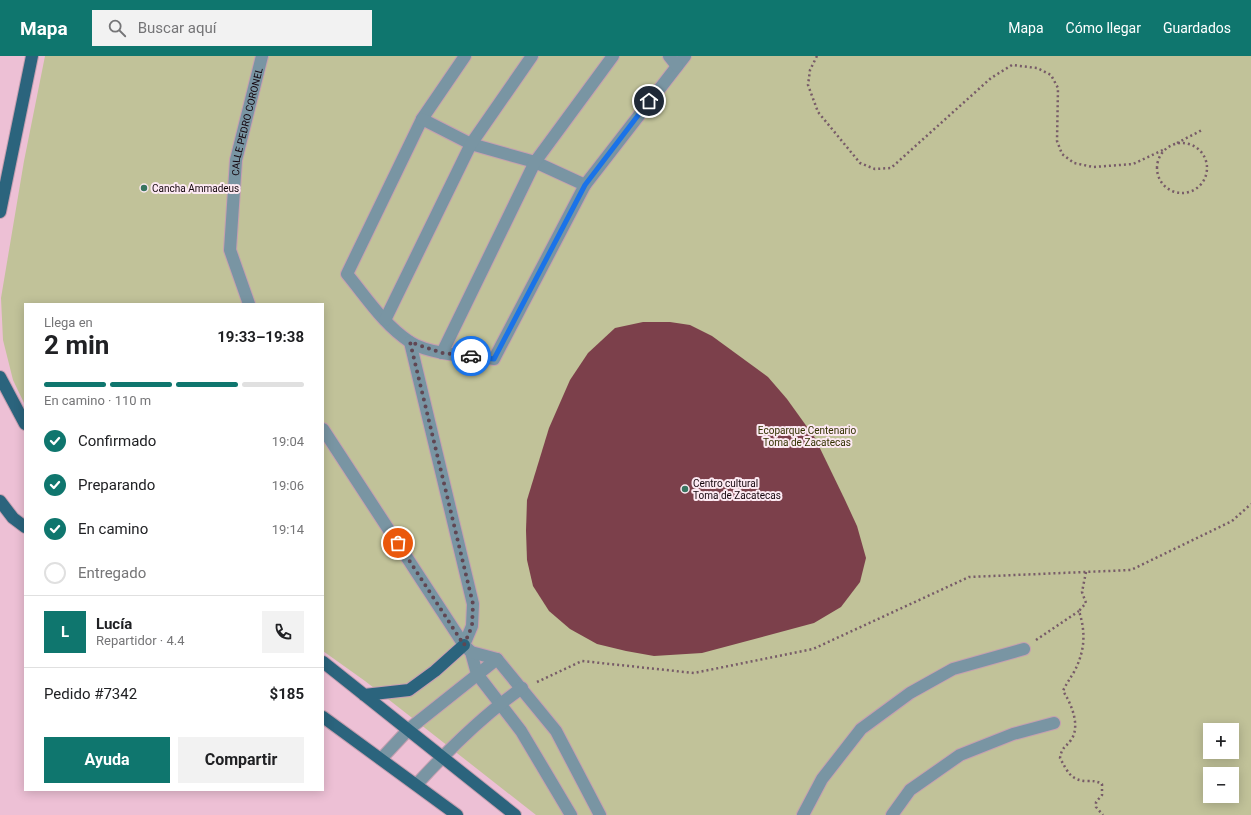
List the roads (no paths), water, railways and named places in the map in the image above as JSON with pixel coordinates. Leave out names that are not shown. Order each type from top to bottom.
[{"type":"main road","points":[[0,212],[32,56]]},
{"type":"main road","points":[[0,377],[24,422]]},
{"type":"main road","points":[[0,501],[13,518],[24,526]]},
{"type":"main road","points":[[364,695],[409,690],[467,648]]},
{"type":"main road","points":[[324,663],[443,756],[515,815]]},
{"type":"main road","points":[[324,718],[417,784],[457,815]]},
{"type":"street","name":"CALLE PEDRO CORONEL","points":[[249,303],[230,250],[236,160],[262,56]]},
{"type":"street","points":[[465,56],[422,119],[347,274],[384,320],[410,342],[442,353],[494,359],[585,185],[685,56]]},
{"type":"street","points":[[384,320],[471,144],[532,56]]},
{"type":"street","points":[[442,353],[535,162],[613,56]]},
{"type":"street","points":[[669,56],[676,66]]},
{"type":"street","points":[[422,119],[471,144],[535,162],[585,185]]},
{"type":"street","points":[[410,342],[473,604],[472,626],[467,648]]},
{"type":"street","points":[[324,431],[467,648],[477,674],[521,731],[571,815]]},
{"type":"street","points":[[467,648],[497,659],[522,688],[556,731],[600,815]]},
{"type":"street","points":[[803,815],[822,779],[861,729],[910,693],[953,669],[1024,649]]},
{"type":"street","points":[[382,759],[408,729],[497,659]]},
{"type":"street","points":[[417,784],[443,756],[500,703],[522,688]]},
{"type":"street","points":[[892,815],[910,790],[960,755],[1013,734],[1054,723]]},
{"type":"place","name":"Cancha Ammadeus","points":[[144,188]]},
{"type":"place","name":"Centro cultural Toma de Zacatecas","points":[[685,489]]},
{"type":"park label","name":"Ecoparque Centenario Toma de Zacatecas","points":[[807,436]]}]
